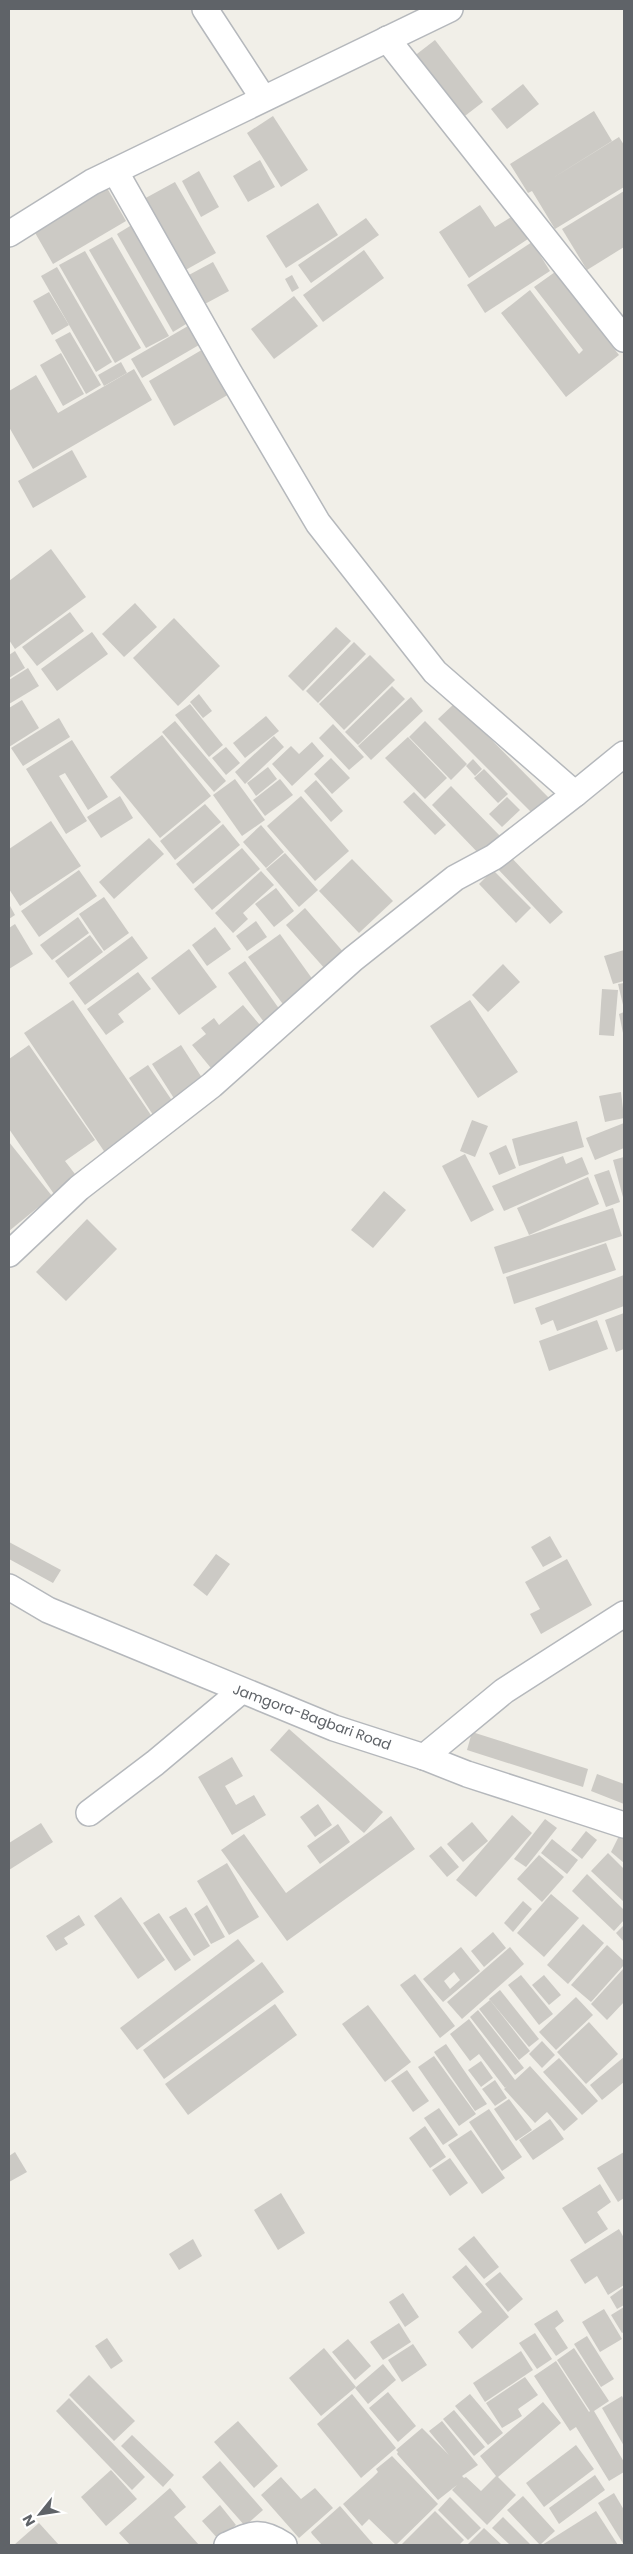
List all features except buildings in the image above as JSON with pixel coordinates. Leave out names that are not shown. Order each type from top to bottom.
[{"type":"street","points":[[205,9],[263,98]]},
{"type":"street","points":[[9,234],[92,182],[450,9]]},
{"type":"street","points":[[387,39],[624,339]]},
{"type":"street","points":[[115,171],[229,372],[318,523],[435,672],[575,794]]},
{"type":"street","points":[[9,1254],[79,1188],[212,1085],[353,959],[455,878],[494,857],[624,754]]},
{"type":"street","name":"Jamgora-Bagbari Road","points":[[9,1587],[48,1610],[334,1728],[624,1825]]},
{"type":"street","points":[[424,1757],[504,1691],[624,1614]]},
{"type":"street","points":[[89,1813],[155,1764],[241,1691]]},
{"type":"street","points":[[227,2545],[250,2534],[265,2534],[284,2545]]}]
